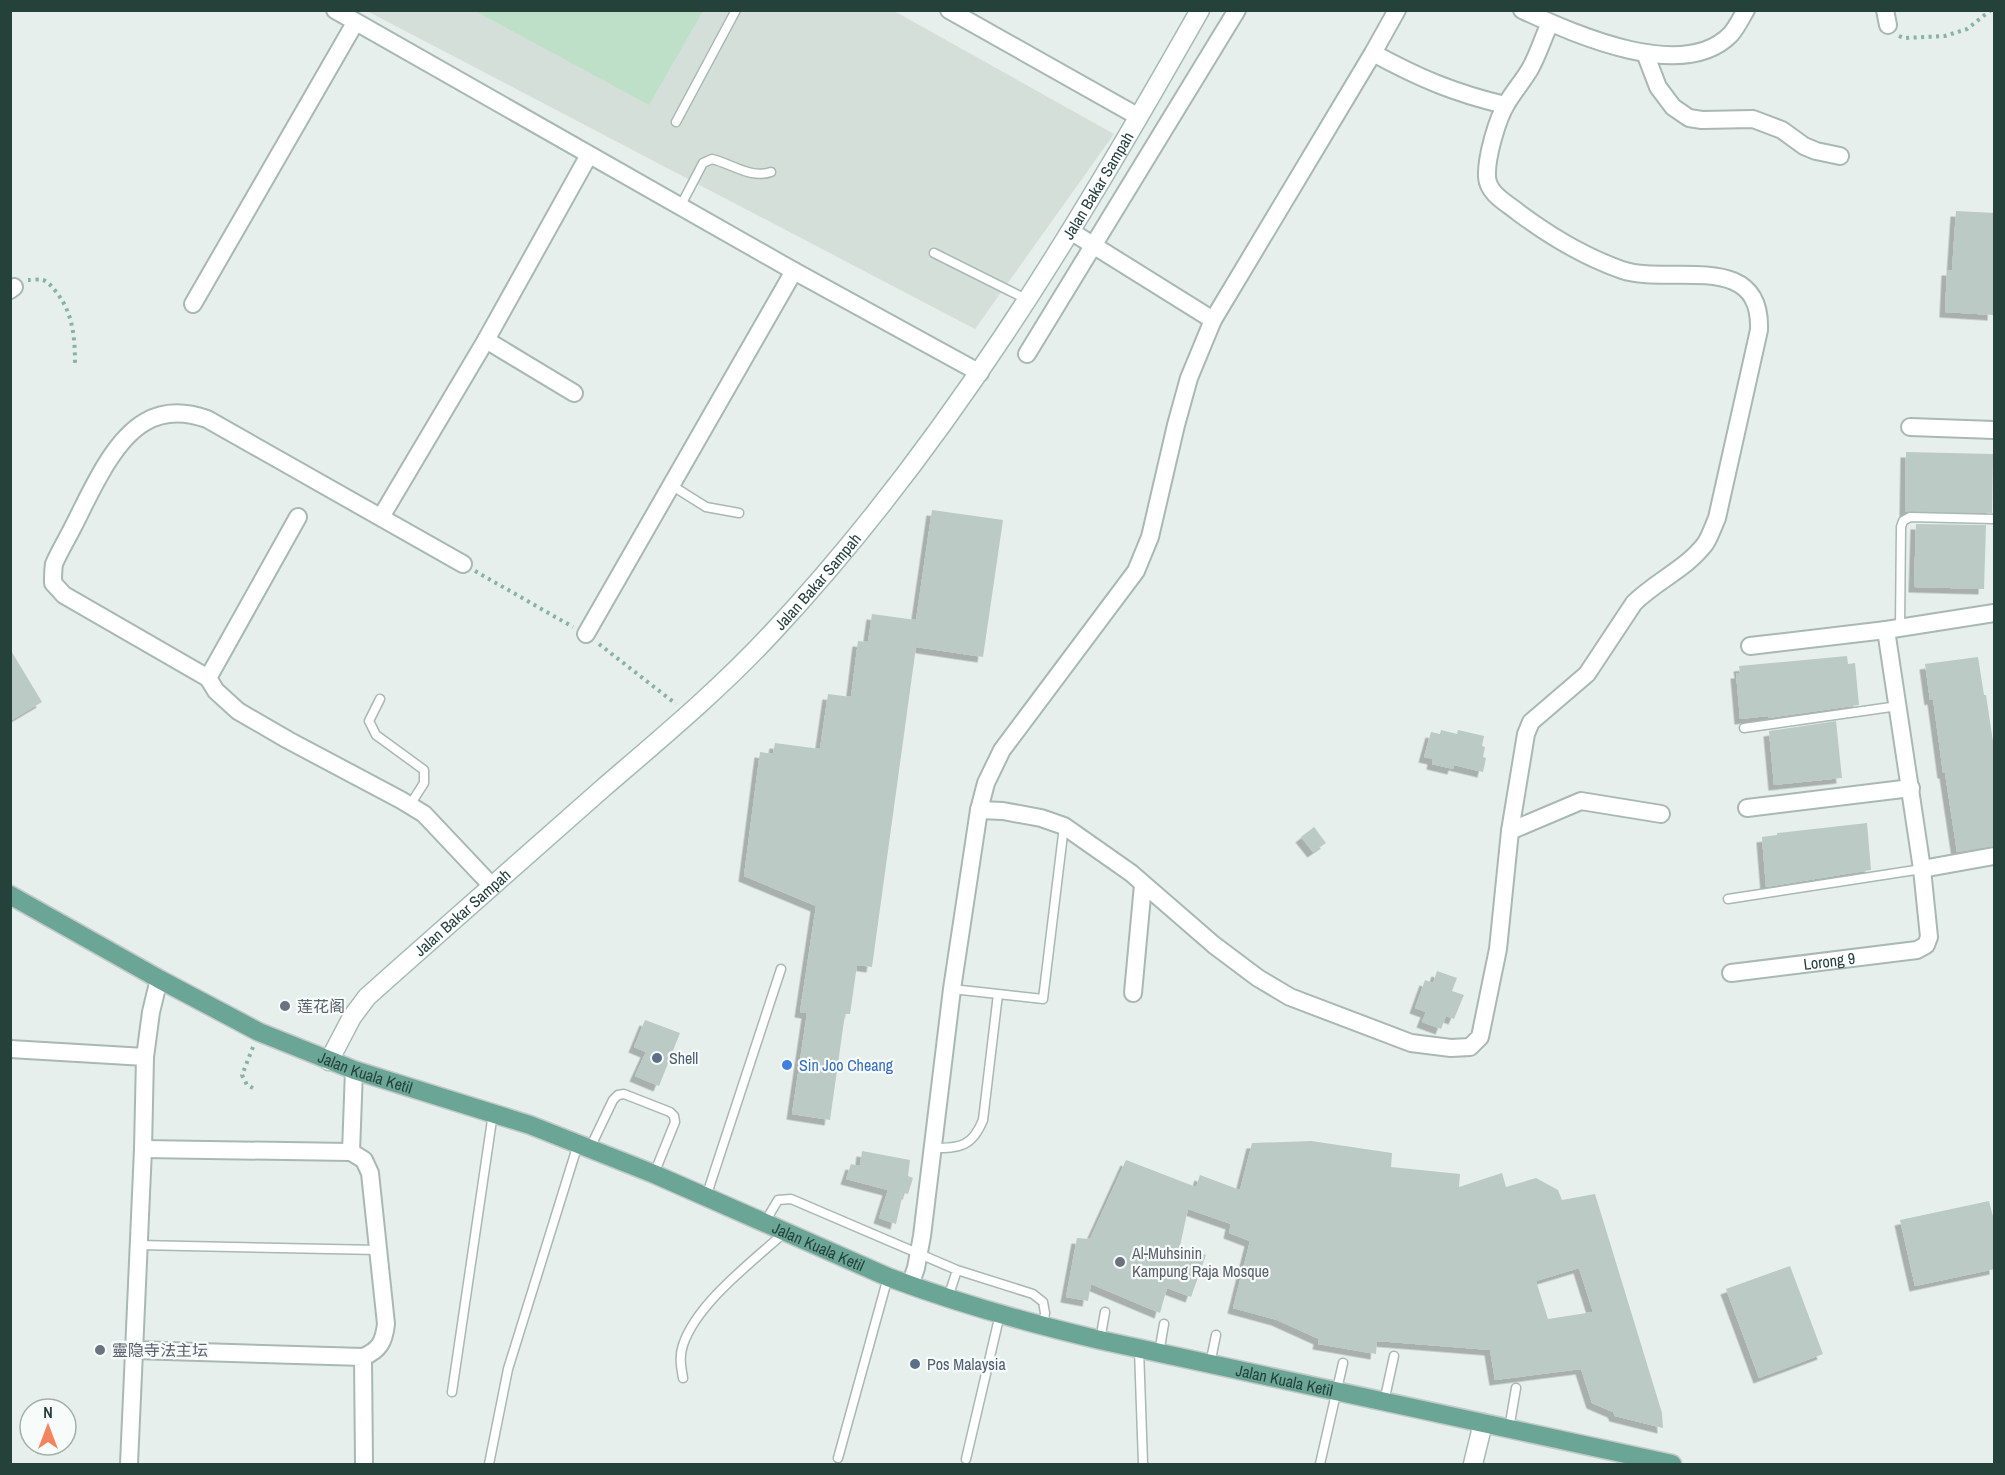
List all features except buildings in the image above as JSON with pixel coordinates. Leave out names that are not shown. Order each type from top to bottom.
[{"type":"main road","name":"Jalan Bakar Sampah","points":[[329,1061],[352,1017],[367,997],[688,714],[769,636],[851,545],[915,463],[980,373],[1028,300],[1071,232],[1200,10]]},
{"type":"main road","name":"Jalan Kuala Ketil","points":[[10,895],[259,1032],[354,1070],[530,1125],[584,1146],[654,1174],[910,1286],[1043,1327],[1672,1464]]},
{"type":"main road","points":[[1473,1464],[1483,1423]]},
{"type":"street","points":[[335,10],[680,207],[980,373]]},
{"type":"street","points":[[949,10],[1139,117]]},
{"type":"street","points":[[1027,354],[1237,10]]},
{"type":"street","points":[[910,1286],[919,1254],[952,989],[979,810],[986,783],[1002,750],[1136,571],[1150,537],[1189,378],[1213,320],[1373,53],[1396,10]]},
{"type":"street","points":[[1522,10],[1552,17],[1570,33],[1645,53],[1682,56],[1698,53],[1730,35],[1746,10]]},
{"type":"street","points":[[979,810],[1041,818],[1064,826],[1122,867],[1214,945],[1258,978],[1290,997],[1410,1043],[1451,1048],[1470,1047],[1480,1037],[1498,949],[1510,831],[1526,734],[1531,722],[1587,674],[1624,616],[1639,598],[1690,560],[1706,543],[1717,518],[1759,330],[1759,314],[1755,300],[1736,281],[1719,275],[1640,275],[1621,270],[1586,255],[1545,232],[1497,196],[1490,188],[1487,178],[1488,159],[1505,105],[1530,68],[1552,17]]},
{"type":"street","points":[[193,304],[355,23]]},
{"type":"street","points":[[1373,53],[1416,77],[1445,89],[1505,105]]},
{"type":"street","points":[[1645,53],[1658,87],[1665,98],[1689,118],[1753,119],[1782,130],[1804,146],[1840,156]]},
{"type":"street","points":[[381,517],[486,340],[589,155]]},
{"type":"street","points":[[1071,232],[1213,320]]},
{"type":"street","points":[[586,634],[794,271]]},
{"type":"street","points":[[486,340],[574,393]]},
{"type":"street","points":[[463,564],[207,419],[193,414],[179,413],[160,415],[144,422],[114,453],[89,496],[54,566],[53,582],[64,595],[208,678],[216,691],[238,711],[423,814],[492,886]]},
{"type":"street","points":[[1910,427],[1995,430]]},
{"type":"street","points":[[208,678],[298,517]]},
{"type":"street","points":[[1750,646],[1995,613]]},
{"type":"street","points":[[1893,628],[1898,706],[1922,868],[1995,856]]},
{"type":"street","points":[[1747,808],[1911,788]]},
{"type":"street","points":[[1510,831],[1581,801],[1661,814]]},
{"type":"street","name":"Lorong 9","points":[[1731,973],[1917,950],[1926,945],[1929,937],[1922,868]]},
{"type":"street","points":[[1133,993],[1143,885]]},
{"type":"street","points":[[129,1464],[145,1056],[151,1012],[159,979]]},
{"type":"street","points":[[10,1049],[145,1056]]},
{"type":"street","points":[[351,1152],[354,1070]]},
{"type":"street","points":[[134,1350],[363,1357],[379,1348],[385,1336],[386,1324],[370,1173],[364,1160],[351,1152],[143,1149]]},
{"type":"street","points":[[363,1357],[364,1464]]},
{"type":"lane","points":[[676,122],[736,10]]},
{"type":"lane","points":[[680,207],[704,163],[712,159],[726,162],[751,174],[761,176],[771,172]]},
{"type":"lane","points":[[934,253],[1028,300]]},
{"type":"lane","points":[[671,485],[706,507],[739,513]]},
{"type":"lane","points":[[1893,628],[1900,527],[1903,521],[1910,517],[1995,519]]},
{"type":"lane","points":[[380,699],[369,721],[376,735],[423,770],[424,783],[410,806]]},
{"type":"lane","points":[[1744,728],[1898,706]]},
{"type":"lane","points":[[952,989],[1043,999],[1064,826]]},
{"type":"lane","points":[[1728,899],[1922,868]]},
{"type":"lane","points":[[706,1197],[781,969]]},
{"type":"lane","points":[[933,1148],[948,1148],[966,1144],[977,1134],[983,1120],[998,994]]},
{"type":"lane","points":[[489,1464],[508,1369],[584,1146],[618,1095],[624,1094],[670,1112],[674,1116],[675,1122],[654,1174]]},
{"type":"lane","points":[[452,1392],[493,1113]]},
{"type":"lane","points":[[764,1223],[778,1200],[791,1199],[957,1270],[1033,1294],[1043,1302],[1045,1313],[1043,1327]]},
{"type":"lane","points":[[683,1378],[680,1361],[682,1347],[699,1314],[715,1296],[785,1231]]},
{"type":"lane","points":[[139,1245],[378,1250]]},
{"type":"lane","points":[[948,1299],[957,1270]]},
{"type":"lane","points":[[838,1458],[888,1277]]},
{"type":"lane","points":[[1100,1340],[1105,1312]]},
{"type":"lane","points":[[966,1459],[1000,1314]]},
{"type":"lane","points":[[1159,1353],[1164,1324]]},
{"type":"lane","points":[[1210,1364],[1216,1335]]},
{"type":"lane","points":[[1139,1349],[1143,1464]]},
{"type":"lane","points":[[1384,1401],[1394,1356]]},
{"type":"lane","points":[[1320,1464],[1343,1363]]},
{"type":"lane","points":[[1509,1429],[1516,1388]]},
{"type":"path","points":[[1886,18],[1894,33],[1904,38],[1945,36],[1967,29],[1991,10]]},
{"type":"path","points":[[12,289],[28,280],[42,280],[56,292],[70,317],[75,341],[75,367]]},
{"type":"path","points":[[463,564],[586,634],[688,714]]},
{"type":"path","points":[[257,1090],[247,1085],[243,1075],[259,1032]]},
{"type":"shaded area","points":[[367,11],[894,11],[1114,134],[975,329]]},
{"type":"green space","points":[[475,11],[703,11],[649,105]]},
{"type":"place","name":"莲花阁","points":[[285,1006]]},
{"type":"place","name":"Shell","points":[[657,1058]]},
{"type":"place","name":"Sin Joo Cheang","points":[[787,1065]]},
{"type":"place","name":"Al-Muhsinin Kampung Raja Mosque","points":[[1120,1262]]},
{"type":"place","name":"靈隐寺法主坛","points":[[100,1350]]},
{"type":"place","name":"Pos Malaysia","points":[[915,1364]]}]
